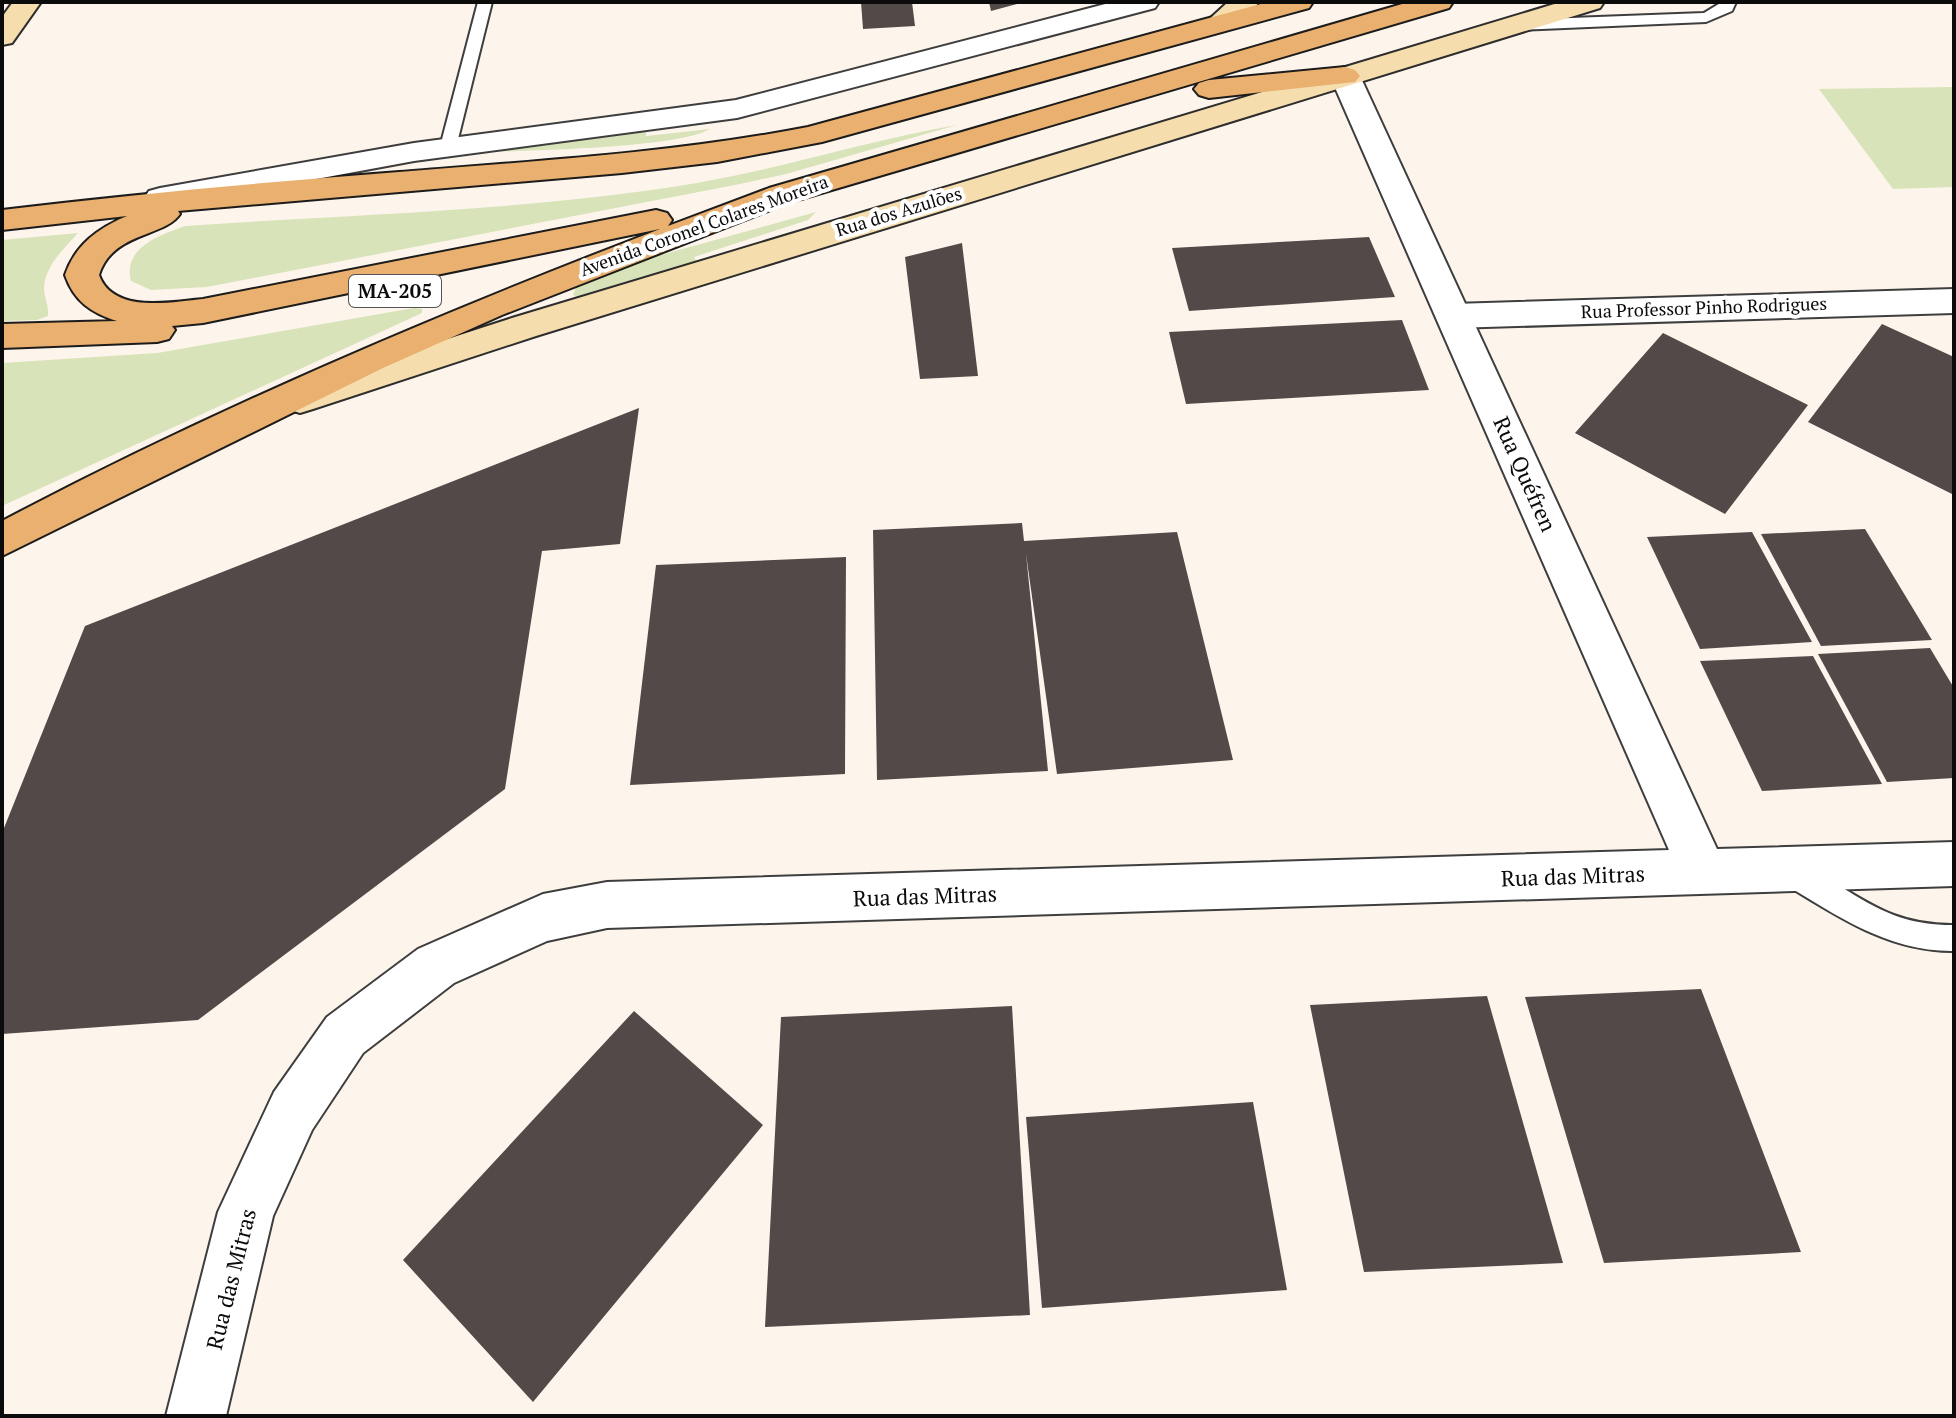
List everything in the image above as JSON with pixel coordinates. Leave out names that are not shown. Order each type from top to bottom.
[{"type":"main road","points":[[2,37],[27,2]]},
{"type":"main road","points":[[1217,25],[1245,2]]},
{"type":"main road","points":[[780,195],[203,311],[159,314],[122,310],[98,299],[83,281],[84,268],[102,242],[137,222],[159,215],[749,148],[811,136],[1299,2]]},
{"type":"main road","name":"Avenida Coronel Colares Moreira","points":[[2,540],[89,493],[213,433],[490,307],[780,195],[1439,2]]},
{"type":"main road","name":"Rua dos Azulões","points":[[213,433],[427,357],[1590,2]]},
{"type":"main road","points":[[1100,100],[1345,76]]},
{"type":"main road","points":[[2,220],[107,207],[609,166]]},
{"type":"main road","name":"MA-205","points":[[2,336],[120,333],[269,317],[572,251],[780,195]]},
{"type":"street","points":[[107,207],[448,147],[748,107],[1145,2]]},
{"type":"street","name":"Rua Quéfren","points":[[1345,76],[1703,872]]},
{"type":"street","name":"Rua Professor Pinho Rodrigues","points":[[1453,316],[1954,301]]},
{"type":"street","name":"Rua das Mitras","points":[[196,1416],[246,1212],[293,1111],[345,1035],[436,966],[543,918],[607,905],[1954,864]]},
{"type":"lane","points":[[448,147],[485,2]]},
{"type":"lane","points":[[1513,25],[1706,17],[1727,8],[1729,2]]},
{"type":"lane","points":[[1783,870],[1880,924],[1926,938],[1954,938]]},
{"type":"green space","points":[[1954,87],[1954,187],[1893,189],[1819,89]]},
{"type":"green space","points":[[957,125],[786,174],[740,184],[207,287],[151,290],[131,281],[132,260],[138,251],[145,244],[185,226],[506,206],[633,192],[730,177]]},
{"type":"green space","points":[[646,128],[646,136],[710,129],[639,144],[492,152],[494,148]]},
{"type":"green space","points":[[816,212],[808,220],[694,257],[700,266],[582,300],[573,295],[577,285],[650,258]]},
{"type":"green space","points":[[78,233],[47,273],[44,290],[48,316],[37,320],[2,321],[2,240]]},
{"type":"green space","points":[[422,309],[422,313],[2,506],[2,363],[157,353]]},
{"type":"building","points":[[861,2],[912,2],[915,26],[863,29]]},
{"type":"building","points":[[989,2],[1021,2],[1021,3],[991,11]]},
{"type":"building","points":[[1369,237],[1395,297],[1189,311],[1172,248]]},
{"type":"building","points":[[962,243],[978,376],[920,379],[905,257]]},
{"type":"building","points":[[1402,320],[1429,390],[1186,404],[1169,332]]},
{"type":"building","points":[[1882,324],[1954,357],[1954,495],[1808,422]]},
{"type":"building","points":[[1663,333],[1808,405],[1725,514],[1575,433]]},
{"type":"building","points":[[639,408],[620,544],[542,551],[505,789],[198,1020],[2,1034],[2,833],[85,626]]},
{"type":"building","points":[[1022,523],[1024,541],[1177,532],[1233,760],[1057,774],[1026,554],[1048,771],[877,780],[873,530]]},
{"type":"building","points":[[1865,529],[1932,640],[1821,646],[1761,534]]},
{"type":"building","points":[[1752,532],[1812,642],[1700,649],[1647,537]]},
{"type":"building","points":[[846,557],[845,774],[630,785],[656,565]]},
{"type":"building","points":[[1930,648],[1954,688],[1954,778],[1887,782],[1818,654]]},
{"type":"building","points":[[1813,656],[1882,784],[1762,791],[1700,661]]},
{"type":"building","points":[[1701,989],[1801,1252],[1604,1263],[1525,997]]},
{"type":"building","points":[[1487,996],[1563,1263],[1364,1272],[1310,1005]]},
{"type":"building","points":[[1012,1006],[1030,1315],[765,1327],[781,1017]]},
{"type":"building","points":[[634,1011],[763,1125],[533,1402],[403,1260]]},
{"type":"building","points":[[1253,1102],[1287,1290],[1042,1308],[1026,1117]]}]
